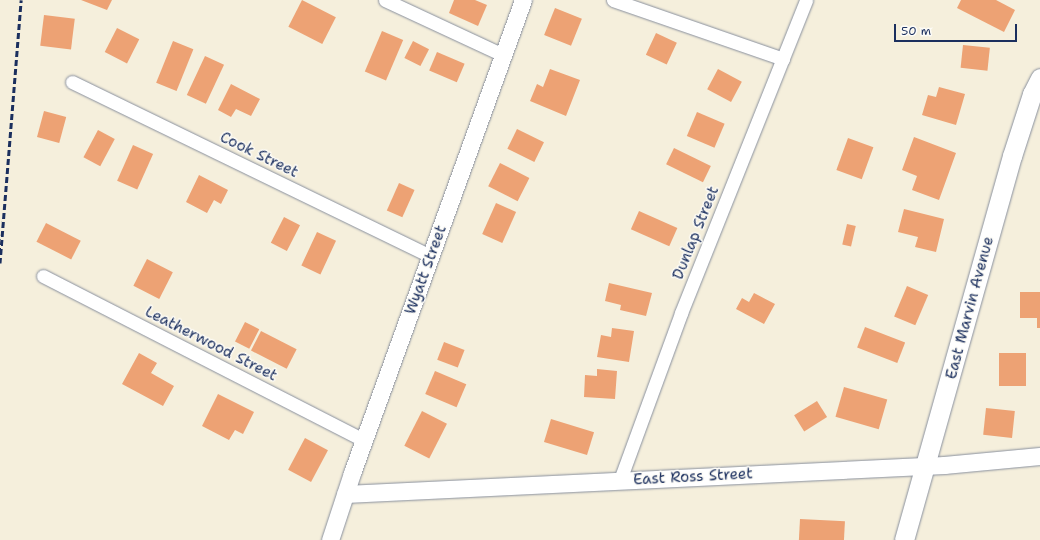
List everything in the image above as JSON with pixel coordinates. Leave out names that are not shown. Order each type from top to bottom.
[{"type":"main road","name":"East Marvin Avenue","points":[[904,540],[1012,156],[1032,94],[1040,78]]},
{"type":"street","points":[[385,0],[503,55]]},
{"type":"street","name":"Wyatt Street","points":[[330,540],[345,494],[523,0]]},
{"type":"street","points":[[613,0],[783,59]]},
{"type":"street","name":"Dunlap Street","points":[[620,480],[681,313],[806,0]]},
{"type":"street","name":"Cook Street","points":[[72,82],[431,256]]},
{"type":"street","name":"Leatherwood Street","points":[[43,276],[365,441]]},
{"type":"street","name":"East Ross Street","points":[[345,494],[926,466],[1040,456]]},
{"type":"building","points":[[81,0],[112,0],[107,10]]},
{"type":"building","points":[[302,0],[336,17],[322,44],[288,27]]},
{"type":"building","points":[[454,0],[475,0],[487,5],[478,26],[449,13]]},
{"type":"building","points":[[961,0],[996,0],[1015,10],[1004,32],[957,8]]},
{"type":"building","points":[[555,8],[582,19],[571,46],[544,35]]},
{"type":"building","points":[[44,15],[75,19],[71,50],[40,46]]},
{"type":"building","points":[[117,28],[139,39],[127,63],[105,52]]},
{"type":"building","points":[[382,31],[403,40],[386,80],[365,72]]},
{"type":"building","points":[[656,33],[677,43],[667,64],[646,55]]},
{"type":"building","points":[[173,41],[193,49],[177,91],[156,83]]},
{"type":"building","points":[[413,41],[429,49],[420,66],[404,58]]},
{"type":"building","points":[[963,45],[990,48],[987,71],[961,68]]},
{"type":"building","points":[[437,52],[465,64],[457,82],[429,70]]},
{"type":"building","points":[[205,56],[224,65],[206,104],[187,95]]},
{"type":"building","points":[[550,69],[580,80],[566,116],[530,101],[537,84],[543,87]]},
{"type":"building","points":[[718,69],[742,82],[731,102],[707,89]]},
{"type":"building","points":[[231,84],[260,99],[251,116],[236,109],[231,117],[218,110]]},
{"type":"building","points":[[939,87],[965,94],[956,125],[922,115],[928,95],[936,97]]},
{"type":"building","points":[[44,111],[66,117],[59,143],[37,137]]},
{"type":"building","points":[[697,112],[725,124],[714,148],[687,136]]},
{"type":"building","points":[[517,129],[544,142],[534,162],[507,149]]},
{"type":"building","points":[[98,130],[115,139],[100,166],[83,157]]},
{"type":"building","points":[[914,137],[956,153],[939,200],[912,190],[917,176],[902,170]]},
{"type":"building","points":[[848,138],[873,147],[862,179],[836,170]]},
{"type":"building","points":[[133,145],[153,154],[137,190],[117,181]]},
{"type":"building","points":[[674,148],[711,166],[703,182],[666,164]]},
{"type":"building","points":[[500,163],[529,178],[518,201],[488,186]]},
{"type":"building","points":[[199,175],[228,190],[221,204],[214,200],[207,213],[186,202]]},
{"type":"building","points":[[399,183],[415,190],[402,217],[387,210]]},
{"type":"building","points":[[496,203],[516,212],[502,243],[482,234]]},
{"type":"building","points":[[904,209],[944,219],[936,252],[915,247],[918,237],[898,232]]},
{"type":"building","points":[[639,211],[677,228],[669,246],[631,229]]},
{"type":"building","points":[[284,217],[300,225],[287,251],[271,243]]},
{"type":"building","points":[[46,223],[81,241],[71,259],[36,242]]},
{"type":"building","points":[[847,224],[856,226],[851,246],[842,244]]},
{"type":"building","points":[[317,232],[336,241],[320,274],[301,266]]},
{"type":"building","points":[[147,259],[173,272],[159,299],[133,286]]},
{"type":"building","points":[[609,283],[652,293],[646,316],[620,310],[621,305],[605,301]]},
{"type":"building","points":[[907,286],[928,295],[915,325],[894,316]]},
{"type":"building","points":[[1020,292],[1040,292],[1040,328],[1037,328],[1037,318],[1020,318]]},
{"type":"building","points":[[754,293],[775,304],[764,324],[736,309],[742,298],[749,302]]},
{"type":"building","points":[[245,322],[259,329],[249,349],[235,342]]},
{"type":"building","points":[[865,327],[905,342],[897,363],[857,348]]},
{"type":"building","points":[[612,328],[634,331],[629,362],[597,357],[601,335],[611,337]]},
{"type":"building","points":[[261,331],[297,349],[287,369],[251,351]]},
{"type":"building","points":[[444,342],[465,350],[458,368],[437,360]]},
{"type":"building","points":[[139,353],[157,363],[151,373],[174,386],[163,406],[122,384]]},
{"type":"building","points":[[999,353],[1026,353],[1026,386],[999,386]]},
{"type":"building","points":[[597,369],[617,371],[615,399],[584,397],[585,375],[597,376]]},
{"type":"building","points":[[435,371],[466,384],[457,407],[425,394]]},
{"type":"building","points":[[844,387],[887,399],[879,429],[835,417]]},
{"type":"building","points":[[218,394],[254,412],[243,434],[235,430],[229,440],[202,426]]},
{"type":"building","points":[[817,401],[827,417],[804,431],[794,415]]},
{"type":"building","points":[[986,408],[1015,411],[1012,438],[983,435]]},
{"type":"building","points":[[422,411],[447,424],[429,458],[404,446]]},
{"type":"building","points":[[551,419],[594,432],[587,455],[544,442]]},
{"type":"building","points":[[305,438],[328,450],[311,482],[288,470]]},
{"type":"building","points":[[800,519],[845,521],[844,540],[799,540]]},
{"type":"railway","points":[[0,263],[21,0]]}]
